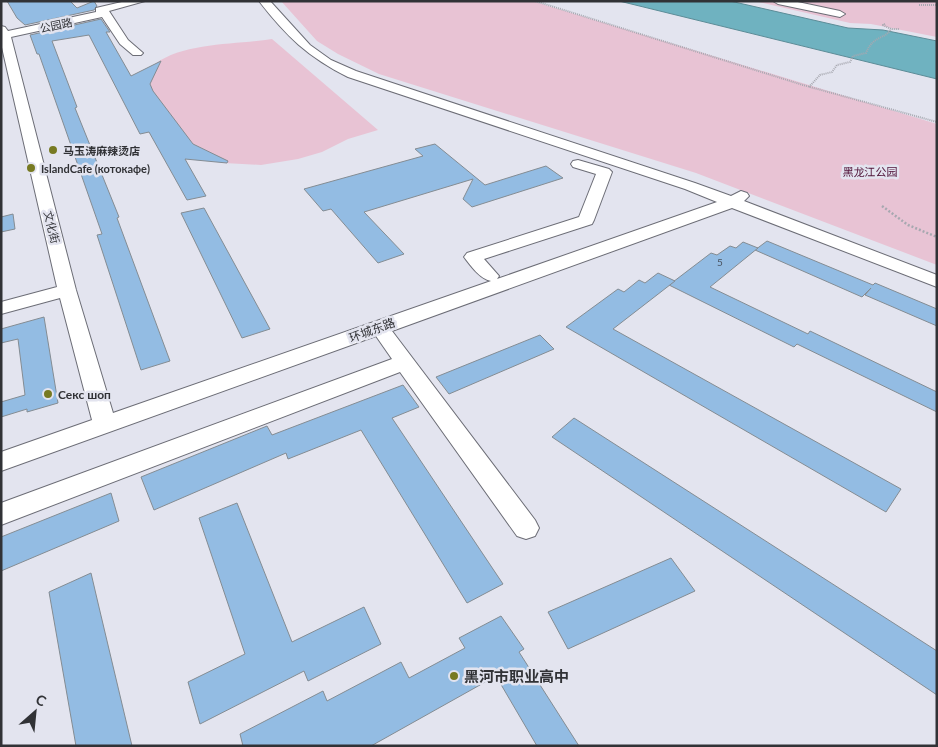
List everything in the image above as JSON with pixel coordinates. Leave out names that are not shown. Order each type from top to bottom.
[{"type":"street","name":"公园路","points":[[102,12],[129,1]]},
{"type":"street","name":"公园路","points":[[3,34],[102,12],[140,1]]},
{"type":"street","points":[[264,1],[306,47],[335,66],[377,83],[729,196],[937,282]]},
{"type":"street","points":[[274,1],[310,40],[322,50],[357,70],[729,196],[937,272]]},
{"type":"street","points":[[778,1],[840,14]]},
{"type":"street","points":[[102,12],[124,42],[137,53]]},
{"type":"street","name":"文化街","points":[[3,34],[67,290],[103,418]]},
{"type":"street","points":[[490,276],[473,257],[586,220],[604,172],[517,144],[532,134]]},
{"type":"street","name":"环城东路","points":[[1,462],[103,418],[490,276],[729,196]]},
{"type":"street","name":"环城东路","points":[[1,446],[103,418],[379,327],[729,196]]},
{"type":"street","points":[[1,308],[67,290]]},
{"type":"street","points":[[379,327],[526,528]]},
{"type":"street","points":[[1,514],[406,362]]},
{"type":"path","points":[[535,1],[808,87],[937,122]]},
{"type":"path","points":[[919,5],[937,5]]},
{"type":"path","points":[[885,24],[883,25],[884,27],[898,29]]},
{"type":"path","points":[[808,87],[820,75],[832,72],[837,66],[850,62],[853,56],[866,53],[870,42],[878,36],[890,33],[891,29]]},
{"type":"path","points":[[882,206],[908,225],[937,237]]},
{"type":"green space","name":"黑龙江公园","points":[[281,1],[532,1],[937,124],[937,265],[696,173],[379,74],[338,54],[317,41]]},
{"type":"green space","points":[[754,1],[937,1],[937,37],[871,24],[850,23]]},
{"type":"green space","points":[[272,39],[378,130],[348,139],[322,152],[298,159],[261,165],[224,163],[197,156],[141,78],[155,64],[181,52],[196,48]]},
{"type":"water","points":[[619,1],[730,1],[848,28],[883,30],[937,41],[937,79]]},
{"type":"building","points":[[7,1],[70,1],[77,8],[94,1],[97,6],[94,10],[25,25],[17,18]]},
{"type":"building","points":[[101,19],[110,32],[106,32],[131,76],[161,61],[150,84],[153,91],[193,144],[228,161],[227,163],[185,159],[206,196],[187,200],[149,132],[140,134],[89,35],[52,41],[77,107],[75,108],[119,217],[117,218],[170,361],[141,370],[97,235],[102,234],[39,54],[37,54],[30,35]]},
{"type":"building","points":[[435,144],[485,185],[546,166],[563,178],[472,207],[463,199],[473,179],[364,212],[404,254],[378,263],[331,209],[323,211],[304,189],[423,156],[415,149]]},
{"type":"building","points":[[204,208],[270,329],[242,338],[181,213]]},
{"type":"building","points":[[13,214],[15,229],[1,232],[1,217]]},
{"type":"building","points":[[767,241],[937,309],[937,326],[865,295],[871,288],[862,297],[755,250]]},
{"type":"building","points":[[743,242],[758,248],[710,287],[808,334],[810,331],[937,392],[937,412],[797,344],[794,347],[669,285],[711,253],[717,255],[730,246],[736,248]]},
{"type":"building","points":[[658,273],[675,281],[613,329],[901,489],[886,512],[566,327],[618,289],[624,292],[639,280],[645,283]]},
{"type":"building","points":[[44,317],[58,403],[27,412],[27,409],[1,417],[1,402],[25,395],[18,339],[1,343],[1,329]]},
{"type":"building","points":[[540,335],[554,349],[449,394],[436,377]]},
{"type":"building","points":[[403,385],[419,407],[392,418],[503,584],[467,603],[361,430],[288,459],[286,453],[154,510],[141,477],[267,426],[272,435]]},
{"type":"building","points":[[574,418],[937,651],[937,695],[552,437]]},
{"type":"building","points":[[111,493],[119,521],[1,571],[1,537]]},
{"type":"building","points":[[237,503],[292,642],[364,607],[381,644],[308,681],[304,671],[200,724],[188,682],[245,654],[199,518]]},
{"type":"building","points":[[671,558],[695,591],[568,649],[548,612]]},
{"type":"building","points":[[91,573],[132,746],[76,746],[49,592]]},
{"type":"building","name":"黑河市职业高中","points":[[501,616],[524,649],[519,652],[579,746],[537,746],[496,676],[371,746],[243,746],[240,734],[323,691],[327,701],[401,662],[409,678],[465,648],[459,638]]},
{"type":"place","name":"马玉涛麻辣烫店","points":[[53,150]]},
{"type":"place","name":"IslandCafe (котокафе)","points":[[31,168]]},
{"type":"place","name":"Секс шоп","points":[[48,394]]},
{"type":"place","name":"黑河市职业高中","points":[[454,676]]}]
